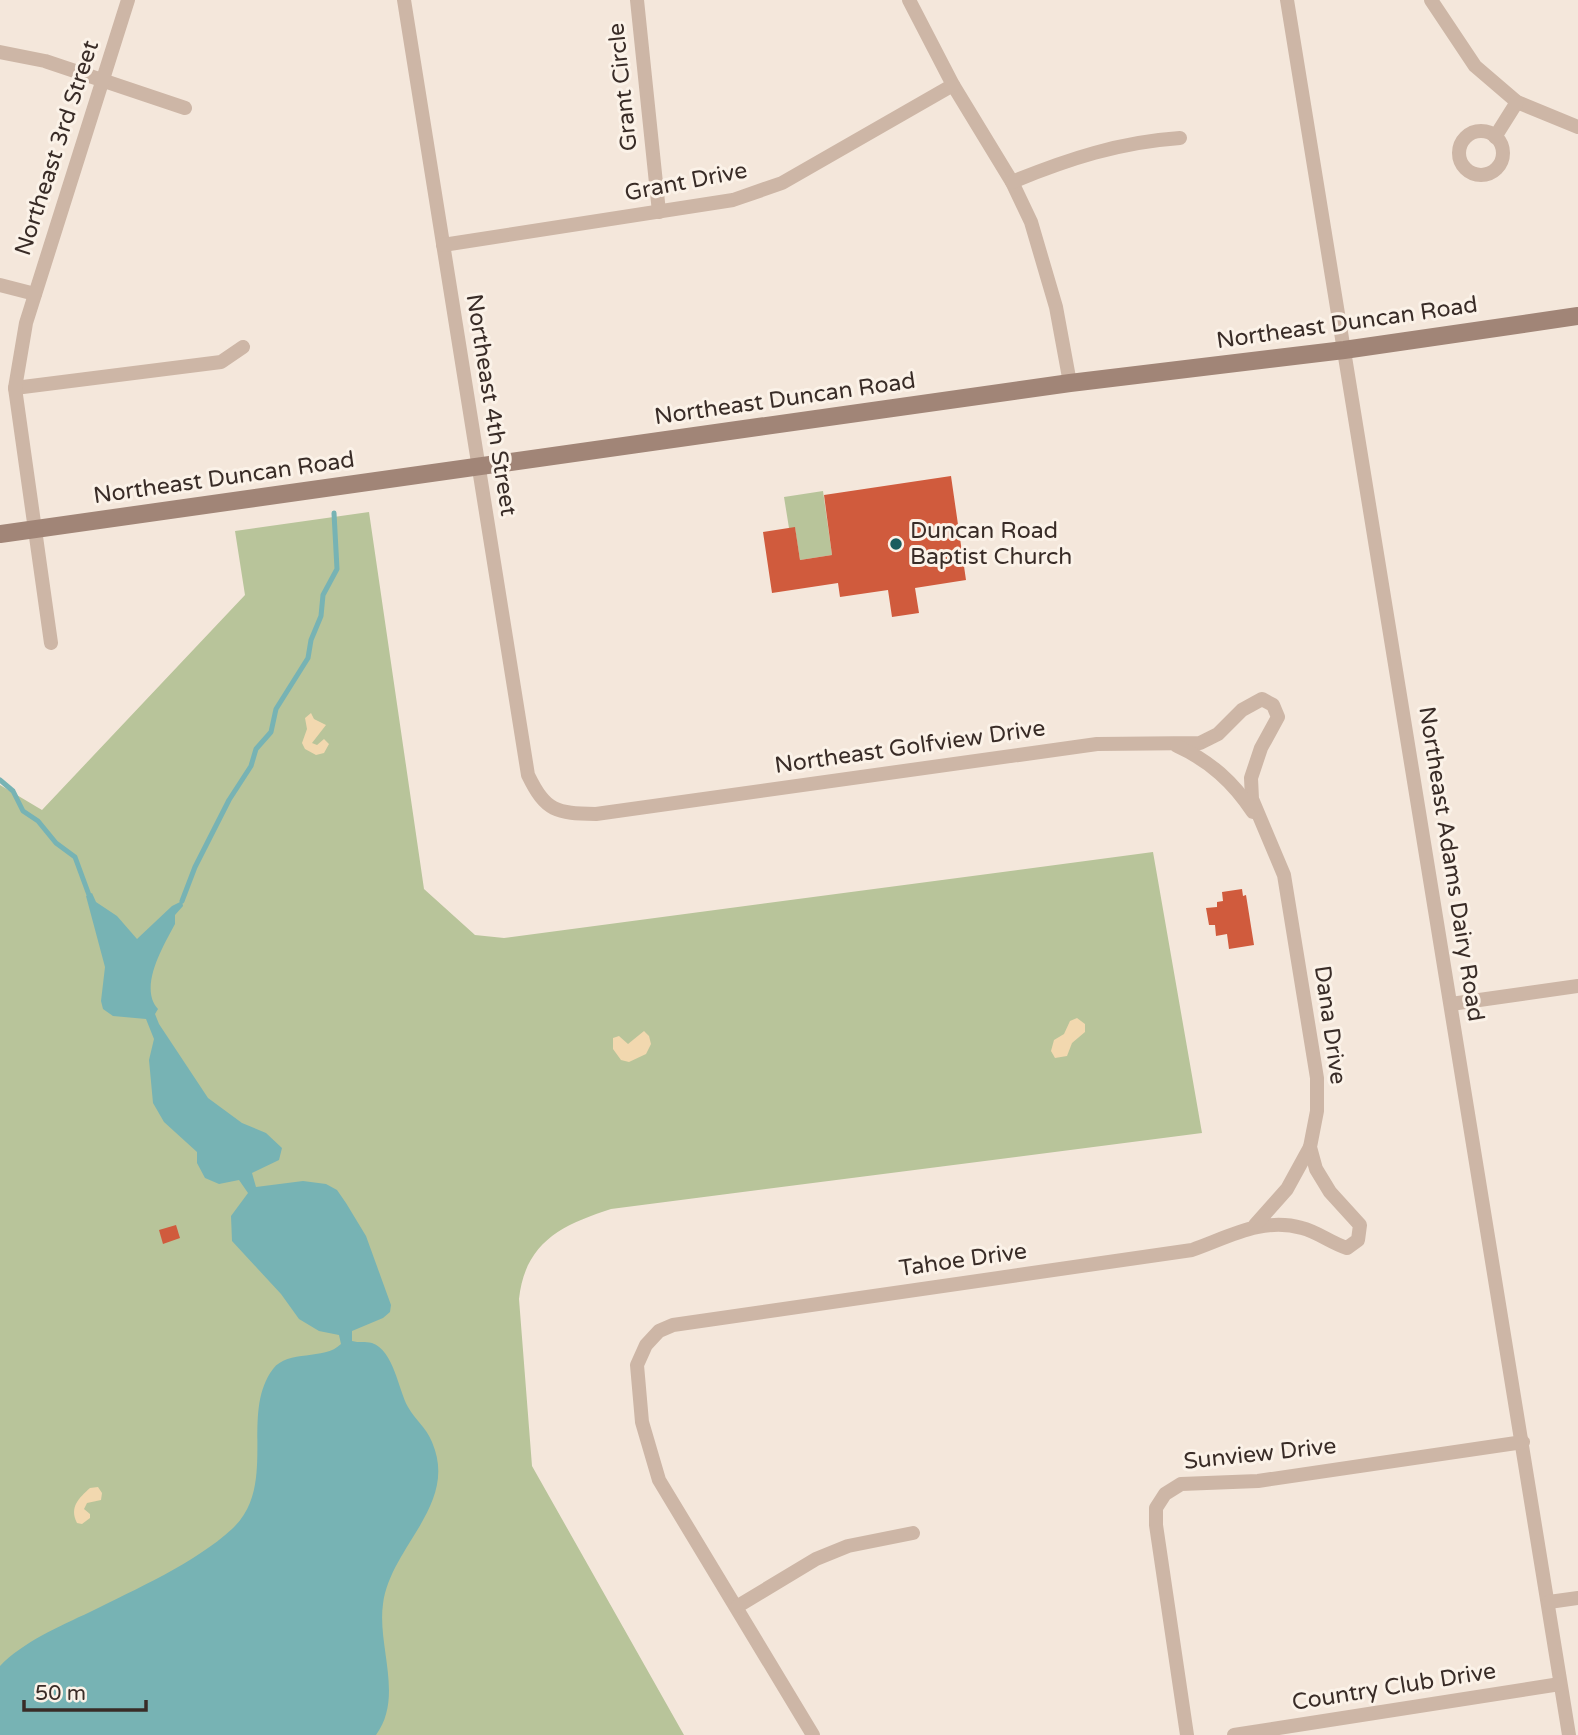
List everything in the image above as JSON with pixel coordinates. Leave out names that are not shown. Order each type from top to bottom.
[{"type":"street","name":"Northeast 3rd Street","points":[[51,643],[15,388],[26,323],[128,0]]},
{"type":"street","name":"Northeast 4th Street","points":[[404,0],[528,775],[540,799],[551,809]]},
{"type":"street","name":"Grant Circle","points":[[637,0],[659,212]]},
{"type":"street","points":[[910,0],[953,85],[1013,182],[1044,261],[1070,383]]},
{"type":"street","name":"Northeast Adams Dairy Road","points":[[1287,0],[1569,1735]]},
{"type":"street","points":[[1431,0],[1475,66],[1517,102],[1578,127]]},
{"type":"street","points":[[0,52],[45,61],[185,107]]},
{"type":"street","name":"Grant Drive","points":[[443,245],[733,200],[782,183],[953,85]]},
{"type":"street","points":[[1495,137],[1517,102]]},
{"type":"street","points":[[1013,182],[1073,157],[1146,141],[1180,138]]},
{"type":"street","points":[[0,285],[35,293]]},
{"type":"street","name":"Northeast Duncan Road","points":[[0,534],[1070,383],[1344,350],[1578,316]]},
{"type":"street","points":[[15,388],[221,362],[243,347]]},
{"type":"street","name":"Northeast Golfview Drive","points":[[551,809],[565,813],[596,814],[1097,744],[1133,741],[1175,745],[1200,743],[1218,734],[1242,710],[1262,699]]},
{"type":"street","name":"Dana Drive","points":[[1262,699],[1273,705],[1278,716],[1251,778],[1252,799],[1284,875],[1314,1052],[1317,1111],[1310,1147]]},
{"type":"street","name":"Dana Drive","points":[[1175,745],[1210,764],[1236,787],[1261,825]]},
{"type":"street","points":[[1451,1004],[1578,986]]},
{"type":"street","name":"Tahoe Drive","points":[[738,1606],[659,1480],[642,1422],[637,1365],[646,1345],[659,1331],[673,1325],[1192,1250],[1255,1225],[1282,1224],[1304,1229],[1347,1248],[1358,1240],[1360,1225],[1331,1192],[1316,1169],[1310,1147]]},
{"type":"street","name":"Tahoe Drive","points":[[1255,1225],[1287,1189],[1310,1147]]},
{"type":"street","name":"Sunview Drive","points":[[1187,1735],[1156,1525],[1156,1508],[1165,1494],[1181,1484],[1258,1480],[1523,1442]]},
{"type":"street","points":[[813,1735],[738,1606],[816,1559],[848,1546],[913,1533]]},
{"type":"street","points":[[1549,1602],[1578,1598]]},
{"type":"street","name":"Country Club Drive","points":[[1234,1735],[1560,1684]]},
{"type":"green space","points":[[823,491],[832,555],[800,560],[795,528],[789,528],[784,497]]},
{"type":"green space","points":[[369,512],[424,889],[475,935],[504,938],[1153,852],[1202,1133],[611,1209],[576,1222],[548,1239],[538,1250],[529,1264],[519,1299],[532,1466],[684,1735],[0,1735],[0,785],[42,810],[245,595],[235,531]]},
{"type":"sand","points":[[311,713],[314,719],[326,725],[312,743],[317,745],[324,739],[329,744],[324,753],[316,755],[305,749],[302,743],[307,729],[305,718]]},
{"type":"sand","points":[[1077,1018],[1085,1024],[1085,1032],[1072,1043],[1067,1056],[1055,1058],[1051,1051],[1054,1040],[1064,1034],[1070,1021]]},
{"type":"sand","points":[[644,1031],[651,1044],[646,1054],[629,1062],[621,1060],[613,1049],[613,1038],[619,1036],[628,1044]]},
{"type":"sand","points":[[98,1487],[102,1493],[101,1500],[87,1503],[84,1509],[90,1514],[90,1518],[82,1524],[77,1523],[74,1512],[76,1503],[90,1488]]},
{"type":"water","points":[[92,893],[96,902],[117,916],[137,939],[172,906],[182,901],[183,906],[175,915],[175,924],[152,978],[151,989],[158,1009],[155,1014],[159,1024],[208,1098],[242,1123],[266,1133],[282,1148],[279,1160],[252,1173],[256,1187],[303,1181],[326,1184],[337,1190],[366,1236],[391,1305],[390,1312],[383,1318],[352,1331],[352,1341],[372,1343],[386,1354],[408,1407],[430,1437],[438,1465],[437,1486],[430,1505],[398,1563],[383,1604],[382,1620],[389,1688],[384,1720],[376,1735],[0,1735],[0,1666],[42,1635],[183,1564],[232,1529],[246,1511],[253,1492],[257,1471],[259,1407],[263,1387],[273,1369],[288,1359],[325,1352],[341,1344],[339,1335],[319,1331],[299,1319],[281,1294],[232,1241],[231,1216],[248,1193],[239,1180],[219,1184],[205,1178],[197,1163],[197,1152],[164,1122],[153,1103],[149,1060],[154,1039],[146,1019],[113,1016],[103,1009],[101,1001],[105,967],[86,896]]},
{"type":"building","name":"Duncan Road Baptist Church","points":[[951,476],[966,580],[915,588],[919,613],[892,617],[888,590],[840,597],[838,583],[772,593],[763,532],[795,527],[800,560],[832,555],[824,495]]},
{"type":"building","points":[[1242,889],[1243,896],[1246,895],[1254,945],[1229,949],[1227,934],[1216,936],[1215,925],[1209,925],[1206,908],[1217,907],[1217,902],[1223,901],[1222,892]]},
{"type":"building","points":[[176,1225],[180,1238],[163,1244],[159,1230]]},
{"type":"waterway","points":[[182,901],[195,867],[229,800],[251,766],[256,749],[271,732],[276,709],[308,658],[311,640],[321,616],[323,595],[337,569],[334,513]]},
{"type":"waterway","points":[[0,780],[13,791],[23,811],[38,821],[56,843],[75,857],[89,895]]},
{"type":"place","name":"Duncan Road Baptist Church","points":[[896,544]]}]
